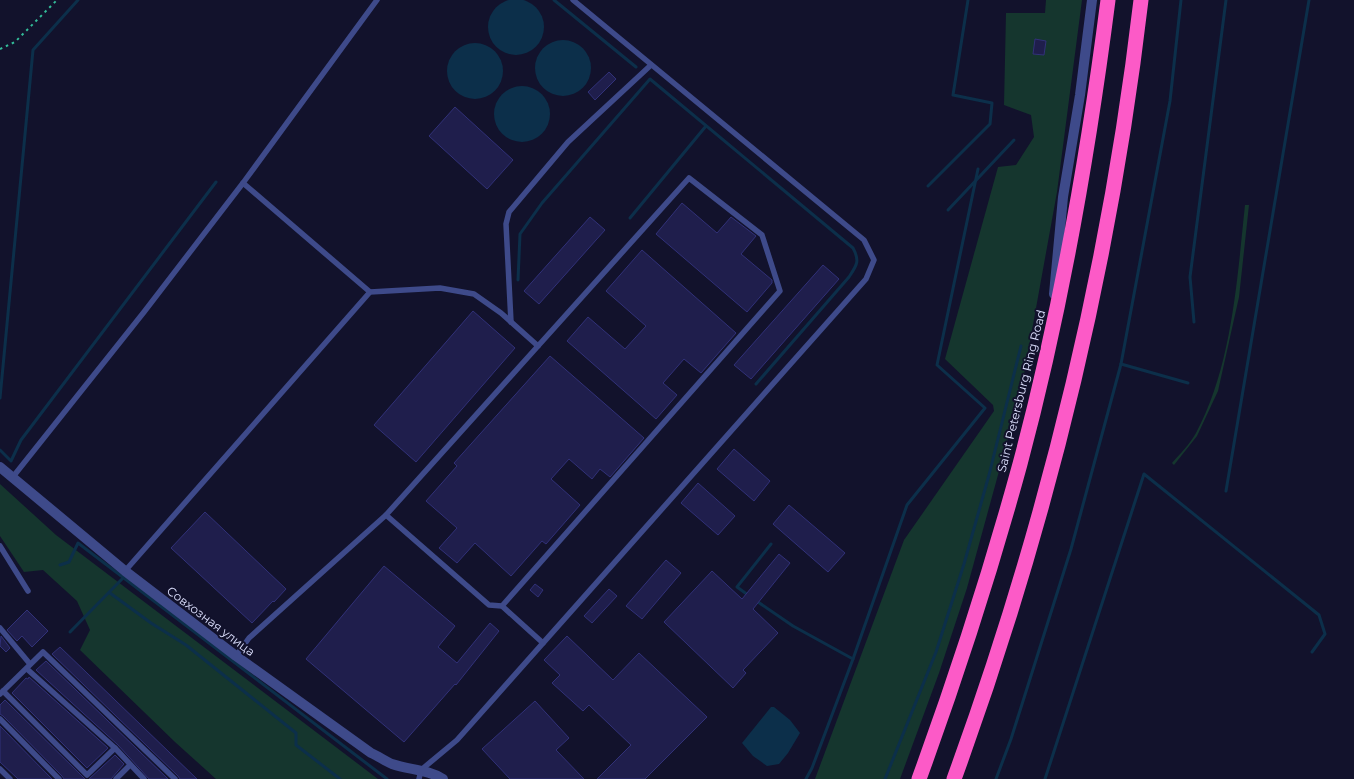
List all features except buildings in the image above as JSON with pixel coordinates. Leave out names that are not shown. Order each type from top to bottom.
[{"type":"highway","name":"Saint Petersburg Ring Road","points":[[919,779],[950,693],[982,594],[1020,464],[1048,348],[1083,171],[1108,0]]},
{"type":"highway","points":[[954,779],[1017,596],[1052,471],[1081,353],[1116,177],[1141,0]]},
{"type":"street","points":[[1048,348],[1063,197],[1080,95],[1092,0]]},
{"type":"street","name":"Совхозная улица","points":[[0,467],[125,571],[236,656],[371,753],[420,775],[436,775],[442,779]]},
{"type":"lane","points":[[12,478],[144,312],[243,183],[377,0]]},
{"type":"lane","points":[[420,775],[456,740],[866,279],[874,260],[864,240],[573,0]]},
{"type":"lane","points":[[511,322],[506,224],[510,212],[568,142],[651,65]]},
{"type":"lane","points":[[236,656],[249,638],[386,514],[689,178],[762,235],[780,290],[502,606]]},
{"type":"lane","points":[[243,183],[370,292],[440,288],[474,294],[511,322],[538,346]]},
{"type":"lane","points":[[125,571],[370,292]]},
{"type":"lane","points":[[386,514],[489,605],[502,606],[543,643]]},
{"type":"lane","points":[[0,546],[28,591]]},
{"type":"lane","points":[[0,628],[29,666],[115,748],[144,779]]},
{"type":"lane","points":[[115,748],[87,775],[2,692],[43,652],[175,779]]},
{"type":"lane","points":[[0,719],[59,779]]},
{"type":"lane","points":[[116,779],[130,765]]},
{"type":"lane","points":[[0,768],[10,779]]},
{"type":"path","points":[[0,49],[15,42],[56,0]]},
{"type":"green space","points":[[1046,0],[1082,0],[1057,192],[1021,391],[967,588],[939,673],[900,779],[815,779],[904,540],[994,411],[993,405],[945,359],[998,167],[1016,165],[1034,137],[1031,115],[1004,105],[1006,13],[1045,13]]},
{"type":"green space","points":[[1245,205],[1249,205],[1239,297],[1218,391],[1197,436],[1174,465],[1172,463],[1196,433],[1218,380],[1231,322]]},
{"type":"green space","points":[[0,484],[56,535],[378,779],[216,779],[80,650],[90,630],[77,601],[43,570],[24,572],[0,536]]},
{"type":"water","points":[[516,-1],[527,1],[536,7],[542,16],[544,27],[542,38],[536,47],[527,53],[516,55],[505,53],[496,47],[490,38],[488,27],[490,16],[496,7],[505,1]]},
{"type":"water","points":[[563,40],[574,42],[583,48],[589,57],[591,68],[589,79],[583,88],[574,94],[563,96],[552,94],[543,88],[537,79],[535,68],[537,57],[543,48],[552,42]]},
{"type":"water","points":[[475,43],[486,45],[495,51],[501,60],[503,71],[501,82],[495,91],[486,97],[475,99],[464,97],[455,91],[449,82],[447,71],[449,60],[455,51],[464,45]]},
{"type":"water","points":[[522,86],[533,88],[542,94],[548,103],[550,114],[548,125],[542,134],[533,140],[522,142],[511,140],[502,134],[496,125],[494,114],[496,103],[502,94],[511,88]]},
{"type":"water","points":[[771,707],[774,707],[790,720],[800,733],[779,764],[767,766],[753,756],[742,743]]},
{"type":"waterway","points":[[0,398],[33,50],[78,0]]},
{"type":"waterway","points":[[554,0],[636,67]]},
{"type":"waterway","points":[[928,186],[990,124],[992,103],[953,95],[968,0]]},
{"type":"waterway","points":[[996,779],[1011,739],[1071,549],[1121,364],[1170,101],[1181,0]]},
{"type":"waterway","points":[[1194,322],[1190,277],[1226,0]]},
{"type":"waterway","points":[[1226,491],[1309,0]]},
{"type":"waterway","points":[[518,280],[520,234],[542,203],[650,79],[853,248],[855,252],[857,263],[849,277],[756,384]]},
{"type":"waterway","points":[[630,218],[706,126]]},
{"type":"waterway","points":[[948,210],[1014,140]]},
{"type":"waterway","points":[[806,779],[812,768],[853,659],[907,505],[985,408],[937,365],[978,169]]},
{"type":"waterway","points":[[0,450],[11,461],[21,440],[216,182]]},
{"type":"waterway","points":[[885,779],[936,652],[964,564],[989,475],[1021,346]]},
{"type":"waterway","points":[[1121,364],[1188,383]]},
{"type":"waterway","points":[[1045,779],[1144,474],[1319,615],[1325,634],[1312,652]]},
{"type":"waterway","points":[[60,565],[69,562],[78,543],[387,779]]},
{"type":"waterway","points":[[748,595],[737,587],[771,544]]},
{"type":"waterway","points":[[70,632],[123,578]]},
{"type":"waterway","points":[[110,593],[151,623],[186,645],[296,733],[296,745],[340,779]]},
{"type":"waterway","points":[[755,600],[793,626],[853,659]]}]
